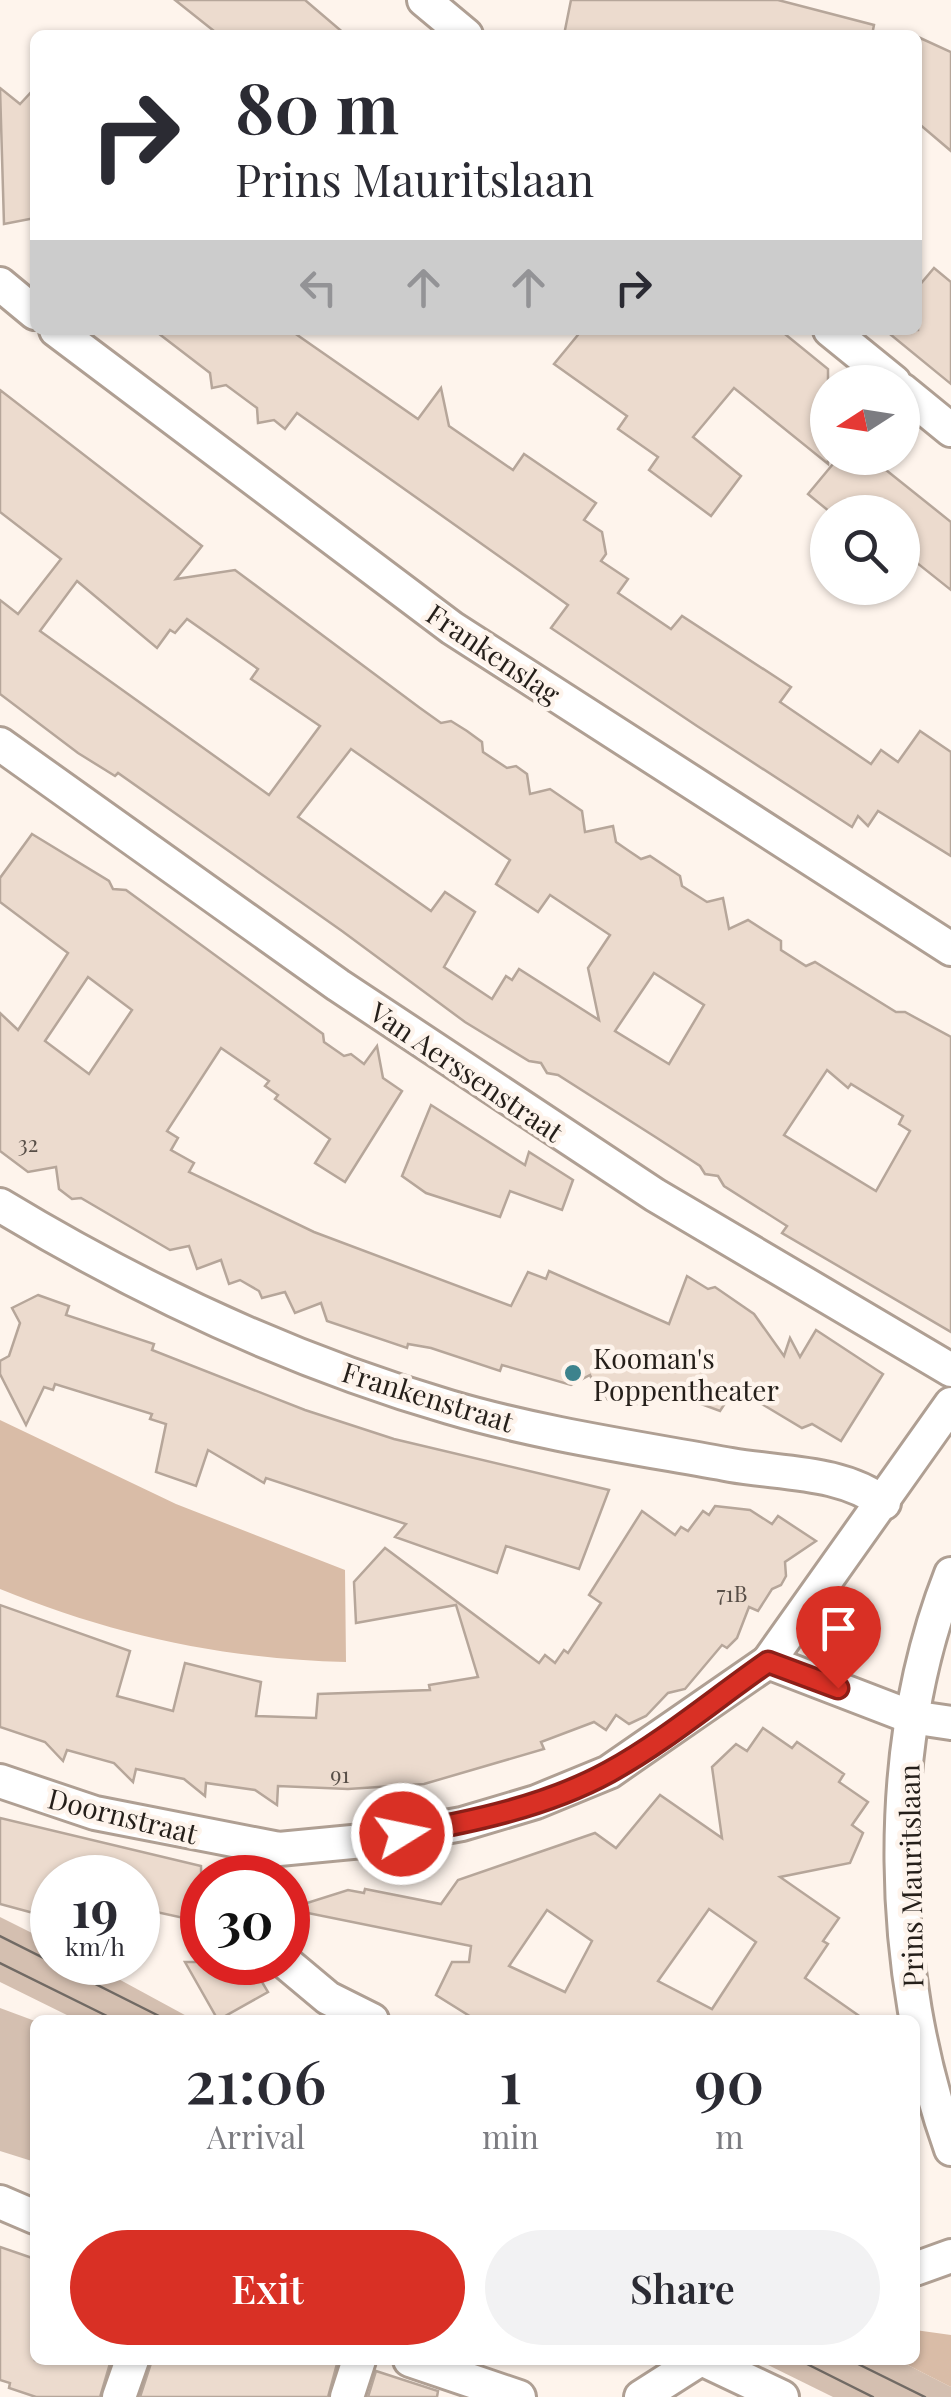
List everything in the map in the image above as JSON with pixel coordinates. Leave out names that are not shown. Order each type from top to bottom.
[{"type":"street","points":[[424,0],[460,30]]},
{"type":"street","points":[[0,284],[30,308]]},
{"type":"street","name":"Frankenslag","points":[[63,335],[452,628],[951,949]]},
{"type":"street","points":[[836,335],[873,365]]},
{"type":"street","points":[[920,405],[951,430]]},
{"type":"street","name":"Van Aerssenstraat","points":[[0,744],[453,1062],[654,1195],[951,1370]]},
{"type":"street","name":"Frankenstraat","points":[[0,1205],[129,1280],[240,1334],[449,1408],[716,1462],[851,1482],[884,1503]]},
{"type":"street","points":[[310,1857],[462,1824],[536,1802],[608,1772],[768,1662],[951,1404]]},
{"type":"street","name":"Prins Mauritslaan","points":[[916,2015],[908,1973],[904,1852],[911,1718],[951,1574]]},
{"type":"street","points":[[768,1662],[911,1718],[951,1723]]},
{"type":"street","name":"Doornstraat","points":[[0,1782],[244,1855]]},
{"type":"street","points":[[310,1983],[328,1998],[362,2015]]},
{"type":"street","name":"Prins Mauritslaan","points":[[920,2040],[951,2149]]},
{"type":"street","points":[[0,2202],[30,2216]]},
{"type":"street","points":[[920,2267],[951,2256]]},
{"type":"street","points":[[119,2397],[130,2365]]},
{"type":"street","points":[[347,2397],[357,2365]]},
{"type":"street","points":[[425,2365],[519,2397]]},
{"type":"street","points":[[641,2397],[693,2365]]},
{"type":"street","points":[[712,2365],[782,2397]]},
{"type":"shaded area","points":[[0,1420],[176,1504],[345,1570],[346,1662],[256,1656],[169,1642],[84,1619],[0,1589]]},
{"type":"shaded area","points":[[0,1917],[30,1932],[30,1985],[130,1985],[185,2015],[67,2015],[0,1982]]},
{"type":"shaded area","points":[[0,2008],[30,2019],[30,2160],[0,2151]]},
{"type":"shaded area","points":[[920,2331],[951,2335],[951,2387],[908,2365],[920,2365]]},
{"type":"shaded area","points":[[768,2365],[908,2365],[951,2387],[951,2397],[833,2397]]},
{"type":"building","points":[[175,0],[305,0],[340,30],[213,30]]},
{"type":"building","points":[[571,0],[778,0],[874,25],[873,30],[565,30]]},
{"type":"building","points":[[922,39],[951,52],[951,151],[922,126]]},
{"type":"building","points":[[0,88],[20,104],[30,93],[30,219],[4,224]]},
{"type":"building","points":[[934,268],[951,282],[951,384],[891,335],[922,335],[922,282]]},
{"type":"building","points":[[161,335],[297,335],[418,419],[441,388],[449,426],[513,470],[524,454],[596,503],[584,520],[602,532],[606,554],[601,561],[628,579],[618,593],[671,629],[682,616],[791,687],[780,702],[871,764],[881,750],[898,762],[920,731],[951,752],[951,856],[878,811],[868,826],[858,816],[852,827],[697,726],[551,628],[568,605],[297,413],[285,429],[274,420],[258,423],[257,408],[226,385],[212,388],[210,373]]},
{"type":"building","points":[[578,335],[786,335],[823,365],[810,365],[810,449],[734,388],[693,437],[741,476],[711,516],[649,470],[658,457],[618,429],[627,416],[554,364]]},
{"type":"building","points":[[0,390],[202,546],[176,579],[235,570],[441,723],[451,721],[482,742],[483,752],[507,768],[516,766],[527,774],[530,794],[550,789],[582,811],[585,832],[613,826],[616,842],[641,859],[650,856],[680,876],[682,886],[707,902],[723,898],[729,929],[748,920],[781,941],[781,950],[806,966],[815,962],[896,1012],[905,1012],[951,1037],[951,1332],[782,1233],[787,1226],[724,1186],[718,1176],[705,1174],[700,1166],[657,1138],[558,1075],[547,1073],[541,1063],[529,1061],[465,1022],[342,931],[118,773],[115,776],[78,753],[0,694],[0,600],[18,614],[61,559],[0,512]],"holes":[[[77,581],[157,648],[170,630],[175,633],[187,619],[258,669],[251,679],[320,726],[269,795],[40,631]],[[351,749],[510,860],[496,884],[538,912],[550,895],[610,935],[588,968],[599,1020],[519,969],[512,980],[506,976],[492,999],[444,967],[475,912],[445,892],[431,911],[298,817]],[[654,973],[704,1005],[669,1064],[615,1031]],[[827,1070],[848,1088],[851,1084],[903,1116],[899,1124],[910,1131],[876,1191],[784,1135]]]},
{"type":"building","points":[[824,475],[892,475],[917,495],[810,496]]},
{"type":"building","points":[[920,497],[951,522],[951,590],[920,565]]},
{"type":"building","points":[[32,834],[109,881],[113,889],[126,890],[323,1034],[324,1042],[344,1056],[351,1054],[364,1064],[377,1046],[383,1078],[402,1091],[345,1182],[315,1163],[330,1139],[275,1099],[278,1095],[265,1086],[269,1081],[221,1048],[167,1131],[178,1138],[171,1150],[194,1163],[189,1172],[314,1232],[511,1306],[528,1272],[546,1279],[549,1271],[669,1324],[687,1276],[708,1289],[715,1287],[754,1314],[784,1356],[790,1338],[800,1357],[816,1330],[883,1374],[841,1441],[812,1424],[802,1428],[735,1388],[720,1411],[650,1385],[642,1406],[620,1399],[615,1402],[599,1396],[590,1375],[571,1385],[502,1365],[500,1371],[431,1348],[408,1344],[407,1348],[327,1321],[321,1303],[295,1313],[285,1292],[262,1298],[259,1291],[240,1280],[229,1284],[221,1260],[197,1269],[189,1246],[170,1250],[81,1198],[72,1199],[59,1189],[56,1167],[28,1172],[0,1151],[0,1013],[18,1030],[68,953],[0,902],[0,878]],"holes":[[[88,977],[132,1010],[89,1074],[45,1041]]]},
{"type":"building","points":[[431,1105],[525,1165],[529,1152],[573,1180],[562,1210],[510,1191],[500,1217],[426,1193],[402,1176]]},
{"type":"building","points":[[38,1295],[69,1306],[66,1315],[154,1344],[152,1350],[305,1410],[394,1439],[609,1490],[579,1569],[506,1546],[497,1573],[395,1537],[406,1524],[266,1478],[264,1483],[208,1450],[196,1486],[156,1472],[166,1424],[150,1419],[152,1414],[55,1384],[53,1390],[44,1387],[26,1425],[0,1374],[0,1361],[9,1356],[20,1323],[12,1308]]},
{"type":"building","points":[[715,1506],[750,1510],[772,1524],[778,1516],[816,1541],[785,1562],[786,1576],[781,1585],[772,1589],[758,1611],[749,1607],[737,1638],[727,1648],[722,1645],[685,1689],[668,1693],[646,1716],[629,1724],[616,1715],[606,1730],[594,1722],[541,1742],[544,1749],[424,1784],[348,1789],[278,1786],[277,1805],[255,1790],[206,1783],[205,1796],[184,1779],[136,1769],[133,1782],[114,1763],[67,1750],[63,1761],[45,1742],[0,1727],[0,1605],[130,1651],[117,1696],[173,1711],[185,1663],[261,1682],[256,1716],[316,1718],[318,1694],[430,1690],[429,1685],[478,1677],[456,1605],[356,1623],[354,1582],[385,1548],[539,1663],[545,1655],[555,1663],[564,1650],[568,1653],[601,1603],[589,1595],[642,1511],[675,1535],[681,1527],[688,1531],[703,1511],[709,1515]]},
{"type":"building","points":[[763,1728],[792,1748],[797,1742],[844,1774],[839,1782],[868,1802],[852,1825],[863,1833],[850,1863],[780,1877],[839,1918],[823,1941],[828,1944],[805,1978],[858,2015],[468,2015],[436,1995],[452,1962],[469,1962],[471,1946],[310,1913],[310,1902],[348,1890],[364,1893],[365,1889],[441,1904],[458,1880],[595,1833],[616,1848],[660,1795],[722,1838],[712,1767],[736,1744],[747,1751]],"holes":[[[709,1909],[756,1942],[712,2009],[658,1981]],[[547,1910],[592,1941],[565,1992],[509,1966]]]},
{"type":"building","points":[[0,1818],[155,1855],[30,1855],[30,1912],[0,1904]]},
{"type":"building","points":[[160,1856],[180,1861],[180,1917],[160,1913]]},
{"type":"building","points":[[198,1985],[264,1985],[268,1992],[227,2015],[215,2015]]},
{"type":"building","points":[[0,2247],[30,2257],[30,2365],[110,2365],[100,2397],[36,2397],[9,2388],[10,2383],[0,2380]]},
{"type":"building","points":[[150,2365],[337,2365],[328,2397],[140,2397]]},
{"type":"building","points":[[376,2371],[438,2391],[437,2397],[368,2397]]},
{"type":"tram line","points":[[0,1936],[157,2015]]},
{"type":"tram line","points":[[0,1963],[105,2015]]},
{"type":"tram line","points":[[809,2365],[873,2397]]},
{"type":"tram line","points":[[860,2365],[925,2397]]},
{"type":"place","name":"Kooman's Poppentheater","points":[[573,1373]]},
{"type":"route","points":[[402,1834],[462,1824],[536,1802],[608,1772],[768,1662],[838,1688]]}]
